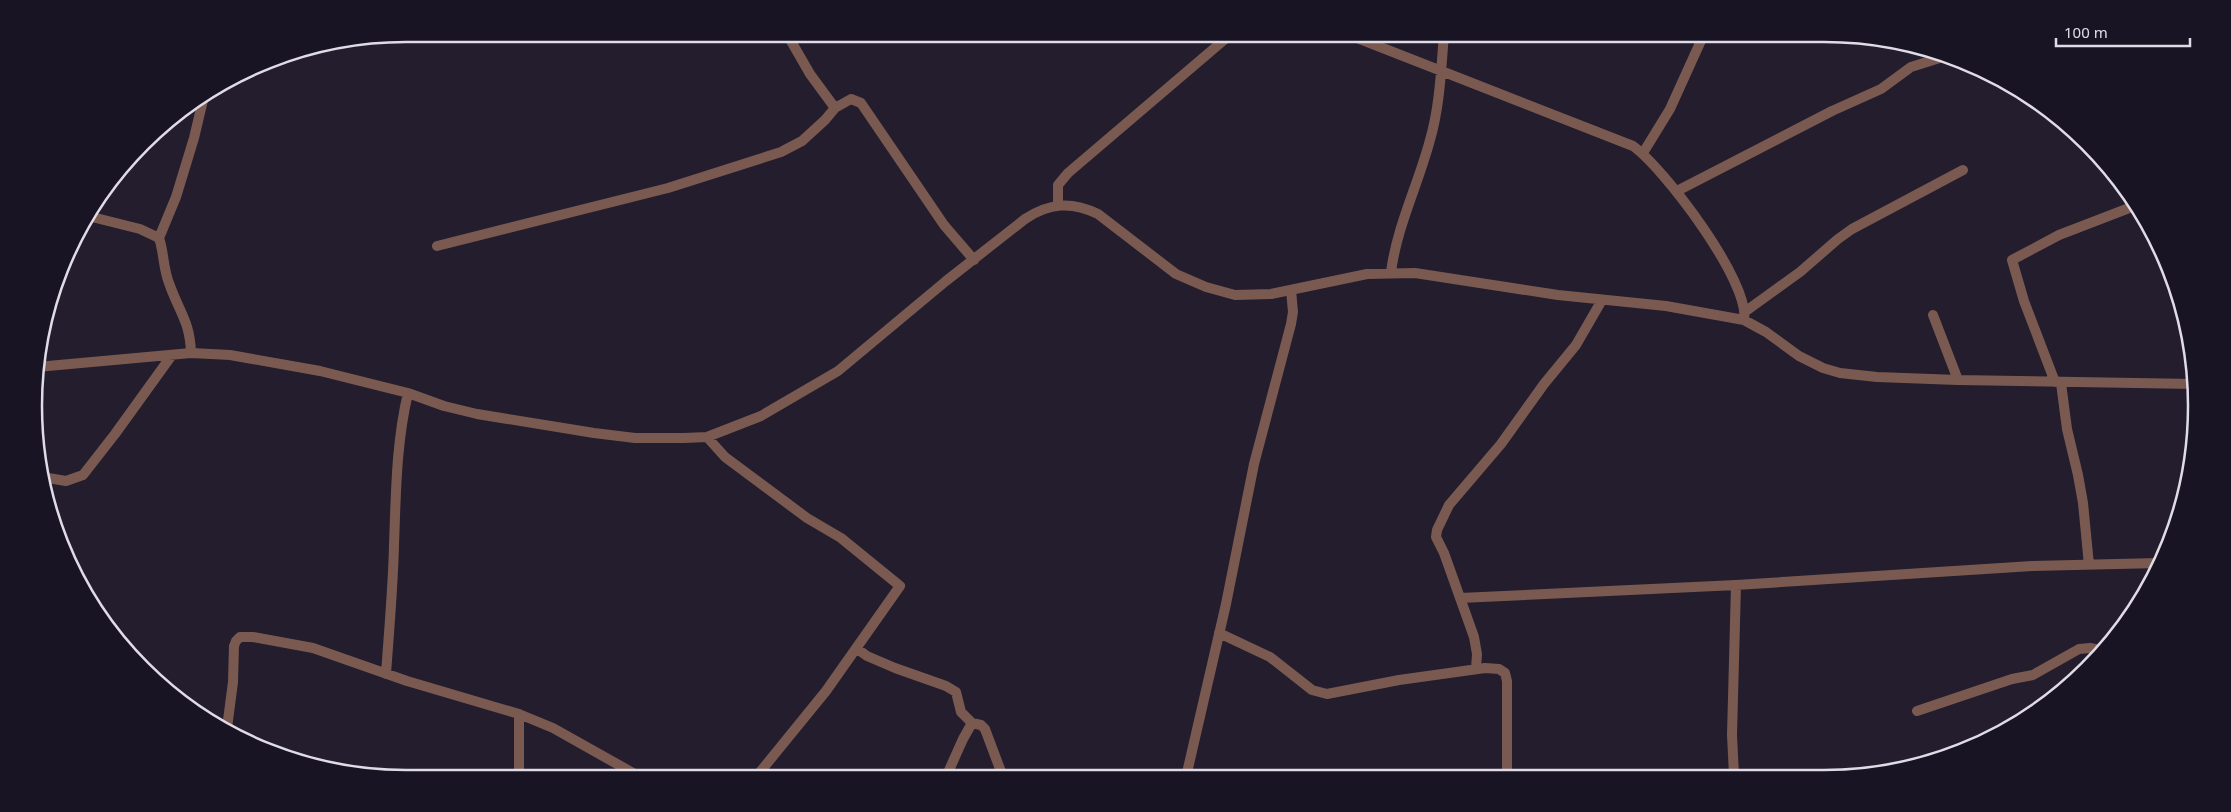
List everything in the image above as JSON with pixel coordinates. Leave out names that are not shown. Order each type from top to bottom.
[{"type":"street","points":[[792,42],[810,74],[834,108]]},
{"type":"street","points":[[1058,204],[1058,186],[1068,173],[1222,42]]},
{"type":"street","points":[[1368,42],[1620,139],[1642,152],[1677,191],[1734,279],[1745,315]]},
{"type":"street","points":[[1390,272],[1394,250],[1431,140],[1437,113],[1443,42]]},
{"type":"street","points":[[1642,152],[1670,109],[1700,42]]},
{"type":"street","points":[[1677,191],[1881,89],[1910,67],[1934,60]]},
{"type":"street","points":[[437,246],[668,188],[781,152],[802,141],[825,120],[834,108],[851,99],[861,103],[944,225],[974,260]]},
{"type":"street","points":[[190,354],[188,325],[169,284],[159,238],[176,197],[202,106]]},
{"type":"street","points":[[1745,315],[1852,229],[1963,170]]},
{"type":"street","points":[[45,366],[190,354],[256,358],[320,371],[408,393],[444,406],[477,414],[635,438],[707,437],[761,416],[819,384],[838,371],[974,260],[1035,213],[1058,204],[1085,208],[1098,214],[1176,274],[1198,284],[1236,295],[1271,294],[1350,277],[1390,272],[1415,274],[1558,296],[1745,315],[1799,356],[1823,368],[1854,375],[1958,380],[2188,384]]},
{"type":"street","points":[[2089,565],[2083,503],[2058,382],[2024,301],[2012,260],[2059,235],[2130,208]]},
{"type":"street","points":[[95,218],[140,229],[159,238]]},
{"type":"street","points":[[1187,770],[1219,633],[1254,464],[1291,324],[1293,312],[1291,290]]},
{"type":"street","points":[[1476,669],[1477,654],[1474,636],[1442,548],[1436,537],[1441,519],[1449,505],[1501,444],[1544,384],[1567,357],[1583,334],[1602,300]]},
{"type":"street","points":[[1933,315],[1958,380]]},
{"type":"street","points":[[49,478],[66,481],[83,475],[172,355]]},
{"type":"street","points":[[386,674],[394,546],[396,469],[402,418],[408,393]]},
{"type":"street","points":[[707,437],[725,457],[807,518],[841,538],[900,586],[806,716],[762,770]]},
{"type":"street","points":[[1460,598],[1736,585],[1948,573],[2032,566],[2153,563]]},
{"type":"street","points":[[1734,770],[1733,716],[1736,585]]},
{"type":"street","points":[[1219,633],[1270,657],[1305,685],[1319,692],[1336,693],[1399,680],[1476,669],[1499,669],[1506,676],[1507,770]]},
{"type":"street","points":[[228,723],[233,682],[234,646],[240,637],[253,636],[302,645],[386,674],[519,714],[553,728],[628,770]]},
{"type":"street","points":[[856,648],[887,665],[952,689],[959,698],[962,714],[972,723],[981,724],[985,729],[1000,770]]},
{"type":"street","points":[[1916,710],[2012,679],[2033,675],[2079,648],[2095,649]]},
{"type":"street","points":[[519,714],[519,770]]},
{"type":"street","points":[[949,770],[962,739],[972,723]]}]
